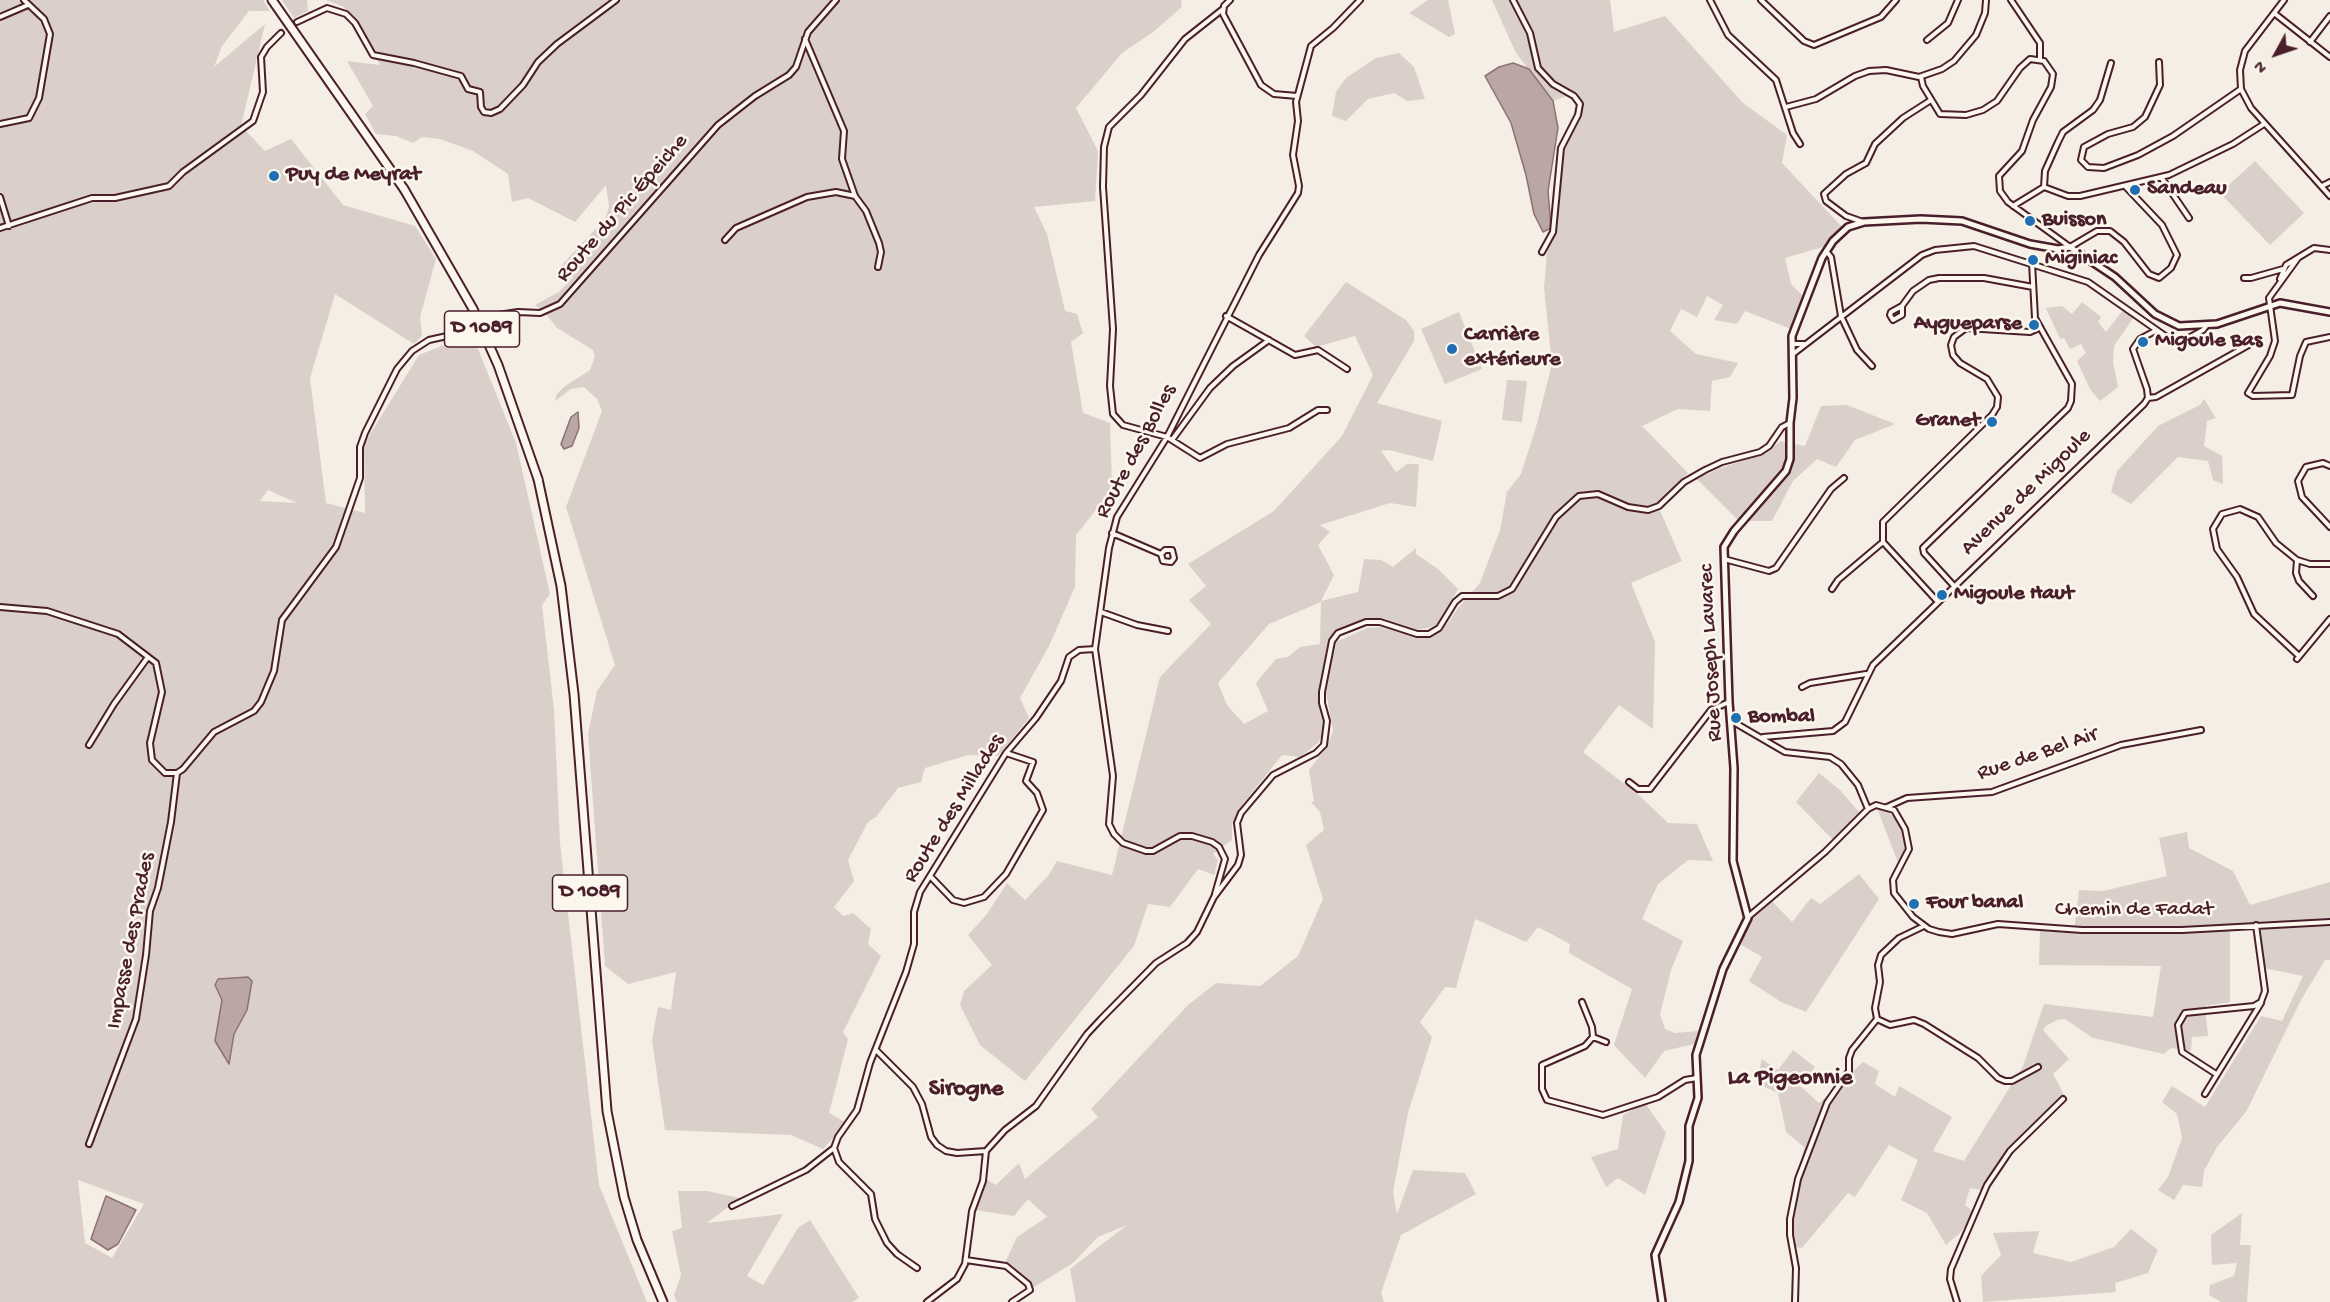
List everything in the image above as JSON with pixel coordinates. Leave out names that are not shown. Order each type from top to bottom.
[{"type":"highway","name":"D 1089","points":[[272,0],[404,189],[473,309],[506,386],[538,479],[561,586],[574,694],[607,1111],[624,1197],[637,1240],[663,1302]]},
{"type":"street","points":[[0,124],[29,118],[39,98],[50,34],[44,19],[24,0]]},
{"type":"street","points":[[297,22],[327,8],[346,14],[355,23],[373,55],[461,76],[468,89],[480,92],[483,112],[491,113],[500,109],[523,85],[538,62],[557,44],[616,0]]},
{"type":"street","name":"Route du Pic Épeiche","points":[[177,773],[214,732],[254,711],[261,702],[274,671],[282,620],[336,547],[360,478],[360,447],[365,433],[397,369],[412,351],[429,340],[447,336],[498,315],[518,312],[540,313],[560,304],[718,125],[755,96],[789,75],[796,67],[805,39],[836,0]]},
{"type":"street","points":[[1230,0],[1185,39],[1141,95],[1109,127],[1104,147],[1103,187],[1113,328],[1110,386],[1113,414],[1123,424],[1169,438],[1200,458],[1227,444],[1289,428],[1318,410],[1326,410]]},
{"type":"street","points":[[1222,9],[1261,85],[1274,94],[1297,96],[1311,46],[1334,28],[1360,0]]},
{"type":"street","points":[[1513,0],[1530,33],[1538,68],[1553,84],[1574,96],[1580,104],[1578,116],[1561,148],[1553,232],[1542,252]]},
{"type":"street","points":[[1710,0],[1728,35],[1776,80],[1793,133],[1800,144]]},
{"type":"street","points":[[1761,0],[1804,41],[1814,45],[1881,17],[1896,0]]},
{"type":"street","points":[[1927,40],[1948,23],[1958,0]]},
{"type":"street","points":[[1786,107],[1816,99],[1855,76],[1869,71],[1886,70],[1920,77],[1948,65],[1966,50],[1976,35],[1985,13],[1986,0]]},
{"type":"street","points":[[2011,0],[2040,43],[2040,59]]},
{"type":"street","points":[[2284,0],[2245,51],[2240,70],[2241,89],[2248,105],[2330,196]]},
{"type":"street","points":[[0,17],[28,5]]},
{"type":"street","points":[[2274,13],[2330,57]]},
{"type":"street","points":[[2310,42],[2330,16]]},
{"type":"street","points":[[0,228],[92,198],[115,198],[169,186],[183,172],[239,134],[253,121],[260,108],[263,92],[261,57],[281,33]]},
{"type":"street","points":[[805,39],[844,131],[842,159],[855,196],[866,211],[879,243],[881,252],[878,267]]},
{"type":"street","points":[[1920,77],[1931,100],[1944,115],[1979,112],[1997,101],[2024,63],[2030,59],[2040,59],[2052,71],[2051,87],[2033,120],[2022,151],[1998,179],[2002,195],[2013,206],[2115,277],[2164,320],[2179,326],[2207,325],[2227,321],[2270,304],[2291,304],[2330,312]]},
{"type":"street","points":[[2159,62],[2160,85],[2145,117],[2133,127],[2108,134],[2084,147],[2081,160],[2088,167],[2104,168],[2138,155],[2174,136],[2241,89]]},
{"type":"street","points":[[2044,187],[2045,171],[2063,132],[2093,110],[2100,100],[2110,63]]},
{"type":"street","name":"Route des Bolles","points":[[1215,895],[1225,859],[1219,847],[1212,842],[1192,836],[1180,837],[1153,851],[1146,851],[1123,843],[1114,834],[1109,815],[1113,776],[1110,742],[1095,649],[1112,533],[1117,518],[1169,438],[1226,316],[1269,237],[1298,193],[1293,155],[1299,121],[1297,96]]},
{"type":"street","points":[[1864,222],[1846,216],[1826,201],[1824,194],[1846,174],[1866,163],[1875,144],[1903,118],[1931,100]]},
{"type":"street","points":[[2044,187],[2068,196],[2126,187],[2161,177],[2225,148],[2264,124]]},
{"type":"street","points":[[2161,177],[2189,218]]},
{"type":"street","points":[[2322,186],[2330,182]]},
{"type":"street","points":[[2013,206],[2044,187]]},
{"type":"street","points":[[1872,366],[1857,350],[1841,316],[1831,257],[1826,251],[1848,227],[1864,222],[1898,219],[1962,221],[2030,244],[2058,249],[2070,247],[2097,231],[2110,231],[2124,242],[2152,277],[2159,278],[2166,274],[2177,258],[2175,249],[2162,225],[2126,187]]},
{"type":"street","points":[[725,240],[736,228],[807,197],[836,192],[855,196]]},
{"type":"street","points":[[0,197],[9,226]]},
{"type":"street","points":[[1791,357],[1804,344],[1922,255],[1935,250],[1974,246],[2088,282],[2171,340],[2183,341],[2203,330],[2207,325]]},
{"type":"street","points":[[2330,250],[2317,247],[2298,258],[2286,269],[2269,298],[2275,341],[2270,356],[2250,390],[2250,395],[2292,395],[2300,356],[2306,342],[2330,336],[2330,330]]},
{"type":"street","name":"Rue Joseph Lavarec","points":[[1748,918],[1733,861],[1734,783],[1723,558],[1727,540],[1786,471],[1790,459],[1793,392],[1792,336],[1826,251]]},
{"type":"street","points":[[1954,586],[1924,553],[1923,548],[2068,408],[2071,401],[2072,384],[2039,328],[2033,309],[2032,263]]},
{"type":"street","points":[[2244,278],[2286,269]]},
{"type":"street","points":[[1902,306],[1922,284],[1939,278],[1984,278],[2032,287]]},
{"type":"street","points":[[1226,316],[1295,356],[1318,350],[1347,369]]},
{"type":"street","points":[[1938,602],[1882,542],[1883,522],[1992,415],[1997,406],[1998,397],[1988,379],[1960,363],[1953,355],[1951,345],[1954,337],[1966,328],[2030,332],[2039,328]]},
{"type":"street","points":[[2155,331],[2140,339],[2133,349],[2148,398],[2156,397],[2254,342]]},
{"type":"street","points":[[1169,438],[1210,388],[1233,366],[1269,340]]},
{"type":"street","points":[[1791,344],[1804,344]]},
{"type":"street","name":"Avenue de Migoule","points":[[1762,737],[1839,728],[1845,722],[1872,665],[2148,398]]},
{"type":"street","points":[[927,1302],[957,1279],[966,1260],[972,1211],[983,1181],[986,1151],[1005,1130],[1036,1106],[1087,1034],[1101,1019],[1156,963],[1187,943],[1197,932],[1215,895],[1238,865],[1240,855],[1237,823],[1252,796],[1272,774],[1316,753],[1324,745],[1327,721],[1322,703],[1322,692],[1332,641],[1338,633],[1366,622],[1380,622],[1416,634],[1429,634],[1439,628],[1455,602],[1462,596],[1498,596],[1512,589],[1556,517],[1579,496],[1598,494],[1628,507],[1648,510],[1659,506],[1684,482],[1705,470],[1722,462],[1760,452],[1769,446],[1782,426],[1790,423]]},
{"type":"street","points":[[2330,466],[2323,463],[2306,467],[2298,481],[2302,497],[2330,527]]},
{"type":"street","points":[[1723,558],[1769,571],[1776,568],[1831,489],[1844,478]]},
{"type":"street","points":[[2330,564],[2310,564],[2285,553],[2263,522],[2251,512],[2230,510],[2216,519],[2213,529],[2217,549],[2237,577],[2254,614],[2298,658],[2330,619]]},
{"type":"street","points":[[1112,533],[1161,554]]},
{"type":"street","points":[[1832,589],[1838,580],[1882,542]]},
{"type":"street","points":[[2297,560],[2299,581],[2313,596]]},
{"type":"street","points":[[0,607],[47,611],[83,621],[118,634],[148,657],[157,666],[162,692],[150,743],[152,760],[165,773],[177,773]]},
{"type":"street","points":[[1101,612],[1137,625],[1168,632]]},
{"type":"street","name":"Route des Millades","points":[[834,1148],[838,1137],[856,1110],[906,972],[914,944],[916,903],[930,875],[1006,753],[1061,681],[1070,657],[1079,650],[1095,649]]},
{"type":"street","points":[[89,745],[114,704],[148,657]]},
{"type":"street","points":[[1802,687],[1820,681],[1866,674]]},
{"type":"street","points":[[1629,782],[1638,789],[1650,789],[1694,736],[1711,710],[1729,702]]},
{"type":"street","points":[[1730,720],[1795,755],[1830,757],[1841,764],[1858,784],[1868,809]]},
{"type":"street","name":"Rue de Bel Air","points":[[1887,807],[1907,798],[1992,792],[2121,745],[2201,730]]},
{"type":"street","points":[[1777,736],[1779,748]]},
{"type":"street","points":[[930,875],[958,903],[972,902],[996,887],[1006,874],[1043,810],[1037,793],[1026,781],[1033,762],[1006,753]]},
{"type":"street","name":"Impasse des Prades","points":[[89,1144],[136,1020],[148,941],[150,911],[160,877],[177,773]]},
{"type":"street","points":[[1662,1302],[1655,1255],[1685,1184],[1689,1161],[1689,1126],[1698,1098],[1696,1055],[1730,952],[1748,918],[1825,852],[1868,809],[1876,806],[1887,807]]},
{"type":"street","name":"Chemin de Fadat","points":[[1887,807],[1900,817],[1909,849],[1893,880],[1894,893],[1907,911],[1924,926],[1952,934],[1998,924],[2082,930],[2182,930],[2330,922]]},
{"type":"street","points":[[1796,1302],[1797,1268],[1790,1235],[1790,1219],[1798,1179],[1827,1103],[1849,1071],[1849,1056],[1877,1019],[1875,1008],[1880,982],[1878,965],[1881,955],[1899,938],[1924,926]]},
{"type":"street","points":[[2205,1094],[2261,1002],[2265,991],[2256,926]]},
{"type":"street","points":[[1582,1002],[1592,1027],[1593,1037],[1585,1046],[1542,1065],[1542,1089],[1547,1100],[1603,1115],[1658,1097],[1685,1080],[1697,1078]]},
{"type":"street","points":[[2216,1074],[2182,1052],[2178,1025],[2180,1018],[2185,1012],[2254,1006],[2261,1002]]},
{"type":"street","points":[[1877,1019],[1890,1025],[1914,1020],[1924,1024],[1978,1058],[1998,1078],[2005,1081],[2012,1081],[2038,1067]]},
{"type":"street","points":[[1593,1037],[1606,1042]]},
{"type":"street","points":[[876,1050],[913,1087],[931,1137],[937,1145],[946,1151],[957,1153],[986,1151]]},
{"type":"street","points":[[1957,1302],[1950,1279],[1951,1269],[1987,1185],[2010,1151],[2063,1099]]},
{"type":"street","points":[[732,1206],[806,1170],[834,1148],[839,1162],[871,1194],[875,1219],[887,1243],[897,1254],[917,1268]]},
{"type":"street","points":[[966,1260],[1006,1266],[1028,1284],[1030,1290],[1012,1302]]},
{"type":"shaded area","points":[[0,0],[263,0],[270,11],[249,11],[222,46],[214,67],[265,24],[241,126],[265,151],[291,139],[343,205],[415,226],[436,259],[420,317],[422,336],[414,344],[335,294],[310,378],[326,503],[365,513],[364,444],[419,355],[472,334],[516,443],[550,594],[542,605],[554,710],[560,843],[599,1185],[647,1302],[0,1302]],"holes":[[[268,490],[297,503],[260,501]],[[78,1180],[144,1204],[112,1258],[85,1243]]]},
{"type":"shaded area","points":[[282,0],[307,0],[308,11],[294,18]]},
{"type":"shaded area","points":[[326,0],[1181,0],[1182,7],[1153,32],[1122,53],[1076,108],[1098,151],[1095,201],[1034,207],[1047,234],[1065,311],[1077,314],[1083,333],[1071,342],[1083,413],[1110,423],[1112,490],[1076,535],[1075,587],[1049,646],[1020,698],[1029,718],[998,756],[968,755],[925,768],[921,782],[898,788],[876,817],[868,822],[848,860],[854,881],[834,907],[843,916],[853,913],[871,929],[868,944],[881,956],[843,1032],[848,1039],[829,1113],[847,1123],[823,1149],[791,1135],[665,1130],[652,1040],[658,1007],[671,1010],[676,972],[628,984],[605,966],[588,734],[597,691],[615,665],[566,507],[602,411],[597,399],[584,387],[571,389],[555,401],[557,394],[565,386],[590,370],[595,357],[593,350],[557,328],[546,314],[562,307],[572,297],[648,201],[570,291],[557,302],[540,309],[535,305],[559,292],[573,277],[560,267],[605,219],[609,207],[606,185],[575,222],[528,198],[512,202],[508,174],[473,151],[440,139],[422,137],[413,143],[396,136],[376,134],[365,114],[373,106],[347,61],[380,65],[344,7]]},
{"type":"shaded area","points":[[1428,0],[1448,0],[1455,34],[1449,37],[1409,13]]},
{"type":"shaded area","points":[[1492,0],[1610,0],[1614,32],[1665,16],[1743,103],[1787,135],[1782,163],[1844,229],[1823,247],[1785,258],[1791,284],[1804,297],[1791,329],[1745,311],[1737,324],[1714,320],[1723,305],[1707,296],[1697,317],[1681,309],[1670,331],[1696,354],[1738,363],[1730,377],[1712,381],[1710,411],[1678,409],[1642,426],[1688,473],[1657,504],[1682,561],[1631,583],[1655,642],[1653,729],[1619,705],[1583,752],[1640,796],[1668,823],[1697,824],[1713,861],[1688,860],[1658,884],[1642,919],[1683,941],[1671,970],[1660,1014],[1665,1029],[1675,1033],[1698,1031],[1694,1044],[1664,1051],[1645,1078],[1614,1045],[1632,989],[1569,953],[1570,944],[1538,927],[1526,942],[1475,919],[1456,988],[1445,987],[1420,1022],[1432,1037],[1408,1113],[1393,1192],[1397,1214],[1413,1170],[1465,1173],[1476,1194],[1401,1235],[1381,1293],[1384,1302],[1076,1302],[1070,1269],[1127,1225],[1098,1237],[1073,1263],[1034,1287],[1005,1263],[1017,1237],[1047,1217],[1028,1199],[1014,1216],[976,1210],[986,1179],[996,1185],[1019,1163],[1025,1179],[1098,1117],[1091,1109],[1188,1005],[1216,983],[1260,986],[1298,956],[1323,899],[1306,845],[1324,830],[1320,812],[1311,802],[1314,801],[1309,770],[1327,747],[1333,731],[1326,692],[1334,643],[1367,628],[1381,627],[1417,638],[1431,638],[1442,631],[1480,583],[1500,530],[1507,492],[1521,474],[1552,364],[1544,288],[1547,253],[1558,215],[1559,176],[1564,142],[1579,117],[1582,102],[1577,92],[1553,101],[1516,53]]},
{"type":"shaded area","points":[[1399,53],[1414,67],[1425,99],[1407,101],[1394,93],[1368,99],[1346,121],[1332,116],[1336,92],[1346,78],[1376,58]]},
{"type":"shaded area","points":[[1513,63],[1529,69],[1553,101],[1558,128],[1548,191],[1551,228],[1543,232],[1534,214],[1526,175],[1511,123],[1485,76],[1499,67]]},
{"type":"shaded area","points":[[2255,161],[2304,213],[2270,245],[2220,193]]},
{"type":"shaded area","points":[[1346,282],[1406,320],[1414,331],[1414,341],[1377,403],[1442,421],[1433,461],[1389,450],[1381,451],[1396,472],[1407,464],[1419,464],[1416,507],[1390,503],[1320,525],[1330,532],[1318,545],[1334,575],[1321,601],[1358,592],[1364,559],[1381,560],[1393,567],[1416,548],[1416,554],[1438,569],[1458,589],[1438,624],[1428,628],[1416,630],[1380,618],[1366,619],[1340,629],[1331,636],[1318,700],[1323,733],[1318,743],[1300,757],[1282,755],[1242,805],[1232,824],[1232,840],[1213,854],[1218,860],[1214,875],[1198,869],[1170,907],[1148,904],[1134,946],[1025,1081],[980,1045],[960,1005],[964,991],[992,965],[968,935],[987,914],[1007,883],[1025,900],[1048,876],[1057,861],[1112,875],[1160,677],[1211,624],[1189,600],[1206,586],[1188,564],[1274,511],[1342,436],[1373,375],[1355,336],[1316,347],[1304,336]],"holes":[[[1321,602],[1320,644],[1300,647],[1288,657],[1276,659],[1256,683],[1268,711],[1244,724],[1227,705],[1218,683],[1269,624]]]},
{"type":"shaded area","points":[[2082,302],[2101,317],[2098,322],[2106,332],[2123,310],[2134,317],[2114,346],[2113,361],[2118,387],[2100,401],[2090,389],[2077,361],[2086,353],[2081,344],[2070,349],[2064,338],[2060,339],[2046,308],[2062,306],[2072,314]]},
{"type":"shaded area","name":"Carrière extérieure","points":[[1459,312],[1482,369],[1445,384],[1421,329]]},
{"type":"shaded area","name":"Carrière extérieure","points":[[1507,380],[1527,381],[1522,422],[1502,420]]},
{"type":"shaded area","points":[[2204,399],[2216,418],[2207,421],[2204,446],[2222,456],[2223,484],[2213,480],[2208,461],[2178,457],[2131,504],[2111,492],[2117,471],[2158,426],[2200,405]]},
{"type":"shaded area","points":[[1847,405],[1895,424],[1855,440],[1836,467],[1817,459],[1793,481],[1772,521],[1739,521],[1697,479],[1720,468],[1762,455],[1781,441],[1805,446],[1821,406]]},
{"type":"shaded area","points":[[578,412],[579,428],[572,446],[564,449],[561,444],[571,417]]},
{"type":"shaded area","points":[[1819,773],[1840,790],[1859,812],[1834,841],[1796,802]]},
{"type":"shaded area","points":[[1877,808],[1885,809],[1898,821],[1906,848],[1898,863]]},
{"type":"shaded area","points":[[2187,832],[2189,848],[2233,871],[2250,905],[2330,882],[2330,960],[2325,960],[2301,1000],[2246,1112],[2217,1147],[2204,1171],[2202,1187],[2183,1185],[2174,1200],[2158,1190],[2168,1177],[2182,1138],[2177,1114],[2162,1102],[2172,1086],[2205,1107],[2261,1016],[2282,1021],[2303,976],[2264,968],[2258,923],[2230,925],[2230,1002],[2205,1006],[2208,1036],[2192,1037],[2191,1051],[2171,1048],[2164,1054],[2093,1038],[2065,1019],[2057,1020],[2046,1026],[2043,1030],[2069,1059],[2053,1074],[2063,1093],[2006,1152],[1981,1190],[1970,1188],[1965,1205],[1973,1212],[1961,1232],[1946,1245],[1927,1213],[1901,1200],[1918,1160],[1889,1145],[1855,1197],[1848,1193],[1802,1248],[1795,1247],[1792,1232],[1804,1147],[1786,1132],[1778,1093],[1756,1083],[1762,1059],[1778,1070],[1793,1050],[1815,1067],[1800,1086],[1819,1103],[1863,1062],[1879,1071],[1875,1084],[1895,1097],[1899,1086],[1952,1117],[1933,1151],[1964,1161],[2023,1066],[2044,1004],[2153,1017],[2161,966],[2039,965],[2040,931],[2074,932],[2079,890],[2103,891],[2167,876],[2159,838]]},
{"type":"shaded area","points":[[1859,874],[1879,899],[1806,1012],[1781,1002],[1749,981],[1762,957],[1738,943],[1757,912],[1771,900],[1792,922],[1811,898],[1820,904]]},
{"type":"shaded area","points":[[248,977],[252,981],[247,1010],[234,1034],[229,1064],[215,1041],[222,1000],[215,985],[218,979]]},
{"type":"shaded area","points":[[1645,1103],[1666,1133],[1645,1195],[1618,1178],[1606,1187],[1591,1157],[1618,1149],[1623,1115]]},
{"type":"shaded area","points":[[678,1191],[707,1191],[740,1198],[707,1223],[783,1214],[747,1276],[763,1285],[798,1228],[810,1220],[859,1298],[852,1302],[677,1302],[674,1295],[681,1275],[672,1231],[682,1228]]},
{"type":"shaded area","points":[[106,1196],[136,1210],[118,1244],[108,1250],[91,1239]]},
{"type":"shaded area","points":[[2242,1213],[2240,1245],[2251,1245],[2247,1302],[2221,1302],[2209,1295],[2210,1285],[2234,1276],[2237,1263],[2212,1265],[2211,1235]]},
{"type":"shaded area","points":[[2131,1229],[2158,1250],[2148,1273],[2115,1283],[2116,1292],[1983,1302],[1981,1276],[2001,1255],[1993,1233],[2039,1231],[2033,1253],[2071,1262],[2114,1247]]},
{"type":"tunnel","points":[[281,33],[297,22]]},
{"type":"place","name":"Puy de Meyrat","points":[[274,176]]},
{"type":"place","name":"Sandeau","points":[[2135,190]]},
{"type":"place","name":"Buisson","points":[[2030,221]]},
{"type":"place","name":"Miginiac","points":[[2033,260]]},
{"type":"place","name":"Aygueparse","points":[[2034,325]]},
{"type":"place","name":"Migoule Bas","points":[[2143,342]]},
{"type":"place","name":"Carrière extérieure","points":[[1452,349]]},
{"type":"place","name":"Granet","points":[[1992,422]]},
{"type":"place","name":"Migoule Haut","points":[[1942,595]]},
{"type":"place","name":"Bombal","points":[[1736,718]]},
{"type":"place","name":"Four banal","points":[[1914,904]]},
{"type":"district","name":"La Pigeonnie","points":[[1790,1079]]},
{"type":"district","name":"Sirogne","points":[[966,1090]]}]
